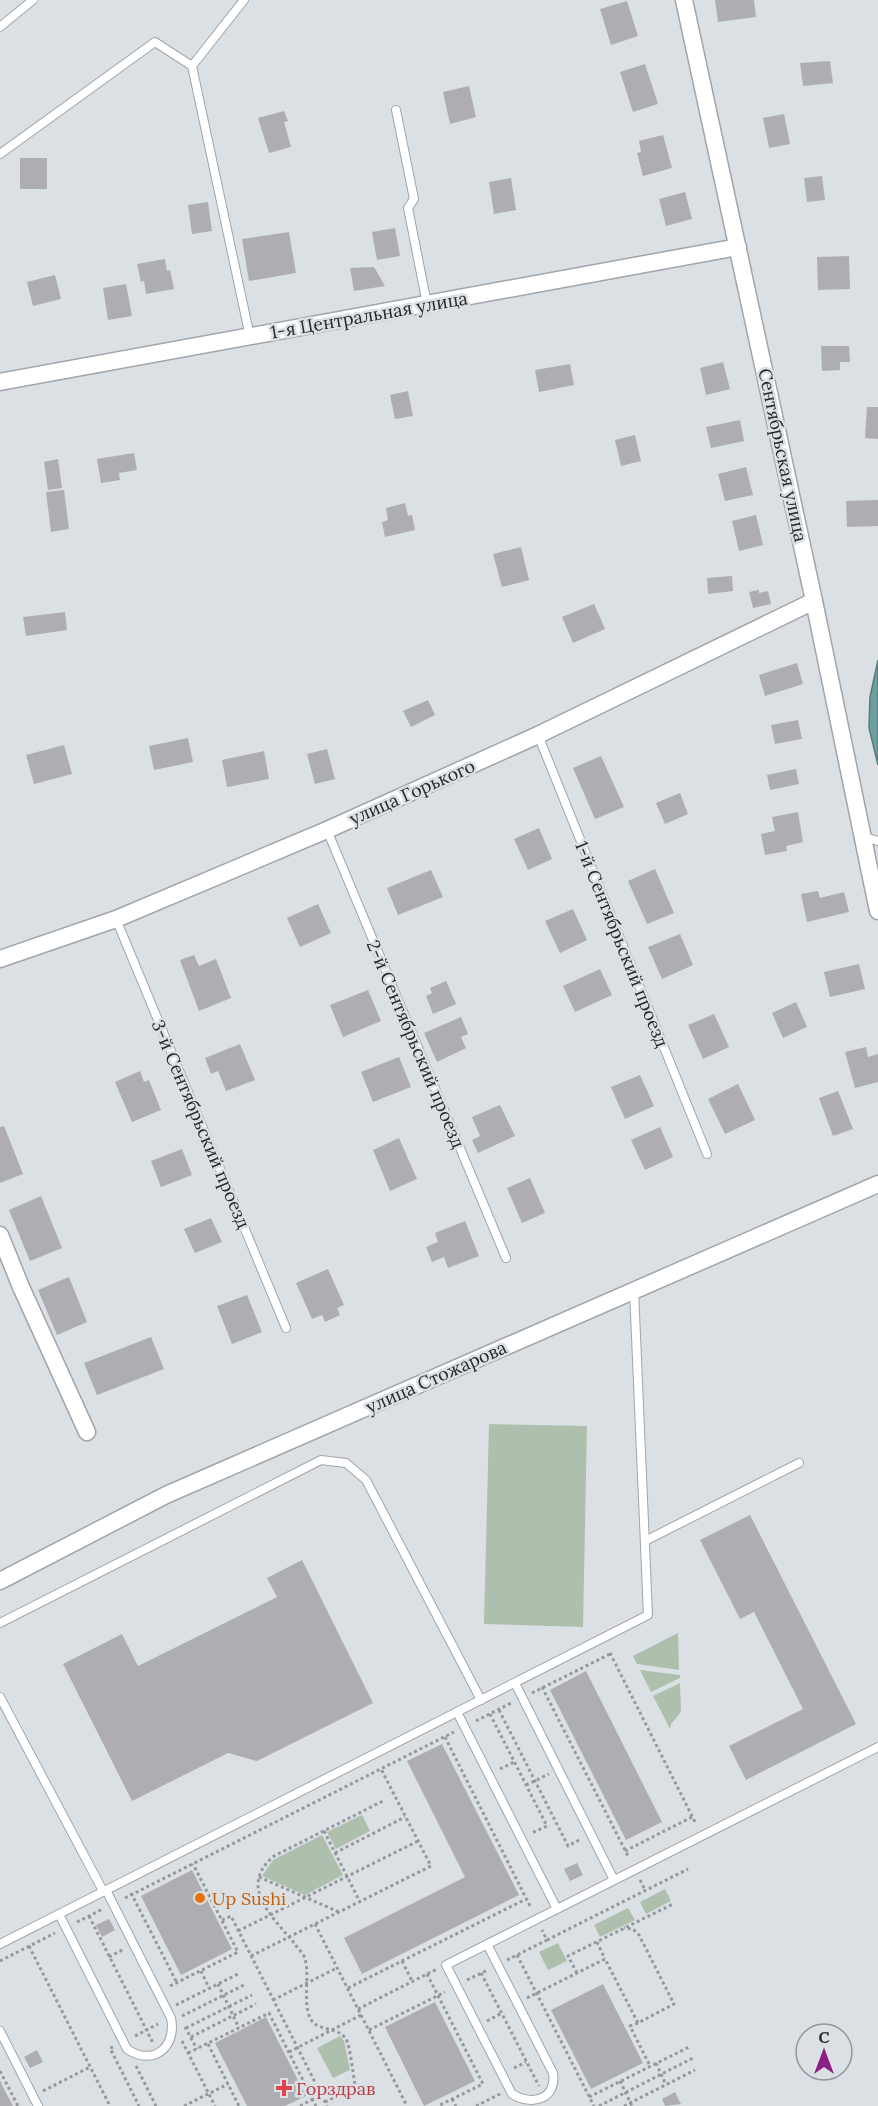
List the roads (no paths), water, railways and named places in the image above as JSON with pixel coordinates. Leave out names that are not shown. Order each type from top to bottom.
[{"type":"street","name":"Сентябрьская улица","points":[[684,0],[814,601],[878,910]]},
{"type":"street","name":"1-я Центральная улица","points":[[0,382],[738,247]]},
{"type":"street","name":"улица Горького","points":[[0,959],[116,919],[327,830],[538,735],[814,601]]},
{"type":"street","name":"улица Стожарова","points":[[0,1581],[166,1495],[878,1184]]},
{"type":"street","points":[[0,1235],[87,1432]]},
{"type":"lane","points":[[0,27],[33,0]]},
{"type":"lane","points":[[192,66],[244,0]]},
{"type":"lane","points":[[0,154],[154,42],[192,66],[250,337]]},
{"type":"lane","points":[[396,110],[414,199],[408,208],[427,304]]},
{"type":"lane","name":"1-й Сентябрьский проезд","points":[[538,735],[707,1154]]},
{"type":"lane","name":"2-й Сентябрьский проезд","points":[[327,830],[506,1258]]},
{"type":"lane","points":[[861,836],[878,841]]},
{"type":"lane","name":"3-й Сентябрьский проезд","points":[[116,919],[286,1328]]},
{"type":"lane","points":[[0,1944],[648,1615],[634,1290]]},
{"type":"lane","points":[[0,1623],[321,1460],[346,1463],[366,1480],[481,1700]]},
{"type":"lane","points":[[645,1541],[799,1463]]},
{"type":"lane","points":[[515,1683],[614,1880]]},
{"type":"lane","points":[[0,1697],[113,1904],[171,2018],[171,2037],[163,2050],[146,2056],[139,2055],[126,2045],[59,1914]]},
{"type":"lane","points":[[457,1712],[557,1909]]},
{"type":"lane","points":[[488,1944],[553,2073],[553,2086],[545,2098],[535,2103],[522,2102],[512,2094],[446,1965],[878,1747]]},
{"type":"lane","points":[[0,2031],[38,2106]]},
{"type":"water","points":[[878,660],[878,765],[869,728],[870,697]]},
{"type":"place","name":"Up Sushi","points":[[200,1898]]},
{"type":"place","name":"Горздрав","points":[[284,2088]]}]
